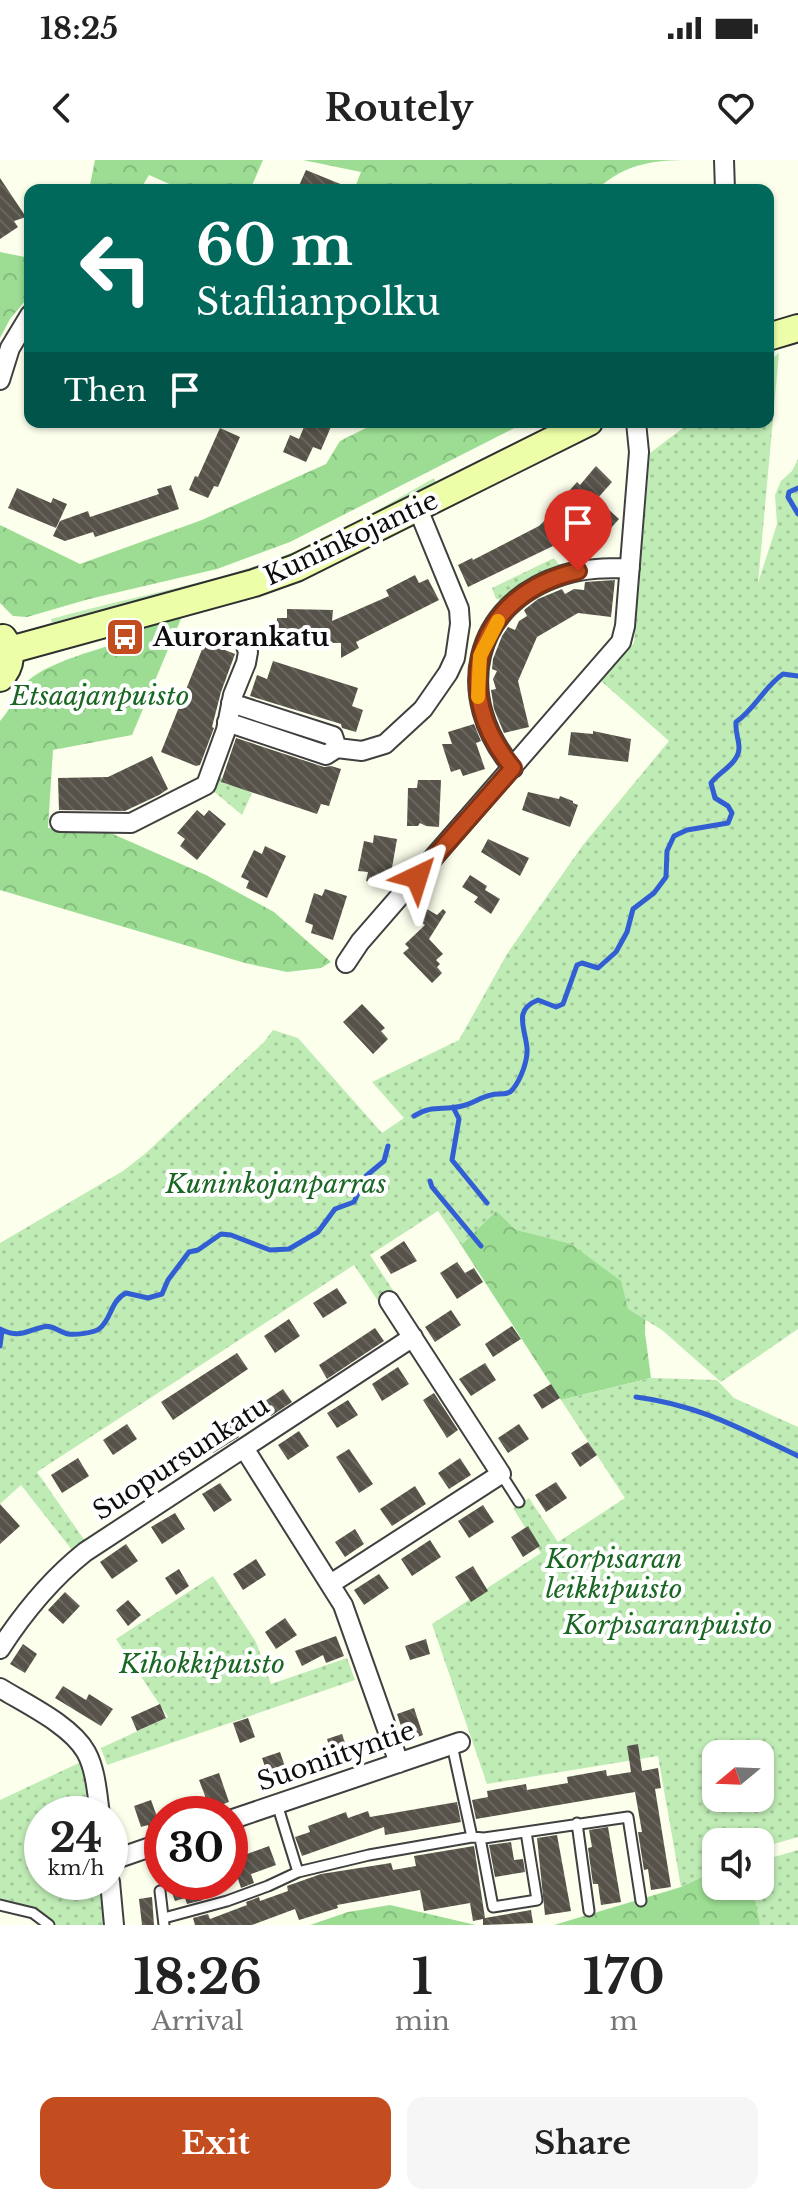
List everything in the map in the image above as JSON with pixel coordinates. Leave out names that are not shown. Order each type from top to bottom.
[{"type":"main road","points":[[774,335],[798,328]]},
{"type":"main road","name":"Kuninkojantie","points":[[5,643],[254,583],[329,554],[576,428]]},
{"type":"main road","points":[[0,678],[9,665],[5,643]]},
{"type":"street","points":[[724,160],[725,184]]},
{"type":"street","points":[[0,380],[10,348],[24,325]]},
{"type":"street","points":[[346,963],[360,942],[621,642],[625,626],[639,452],[637,428]]},
{"type":"street","points":[[227,722],[326,755],[337,748],[362,751],[377,747],[401,732],[434,695],[448,673],[457,649],[460,624],[459,609],[418,509]]},
{"type":"street","points":[[513,768],[495,744],[482,716],[477,693],[480,656],[493,627],[526,592],[565,574],[600,568],[630,568]]},
{"type":"street","points":[[60,822],[131,823],[206,785],[246,663],[248,652],[245,643]]},
{"type":"street","points":[[457,649],[480,656]]},
{"type":"street","points":[[231,703],[333,736],[337,748]]},
{"type":"street","points":[[332,1583],[501,1474],[389,1301]]},
{"type":"street","name":"Suopursunkatu","points":[[0,1649],[30,1606],[69,1565],[413,1337]]},
{"type":"street","points":[[244,1448],[332,1583],[343,1605],[399,1763]]},
{"type":"street","points":[[0,1688],[75,1738],[86,1752],[97,1796]]},
{"type":"street","name":"Suoniityntie","points":[[248,1814],[456,1743]]},
{"type":"street","points":[[112,1900],[114,1925]]},
{"type":"lane","points":[[501,1474],[519,1502]]},
{"type":"lane","points":[[456,1743],[493,1907],[537,1900],[526,1832]]},
{"type":"lane","points":[[277,1804],[298,1872]]},
{"type":"lane","points":[[161,1900],[164,1922],[298,1872],[369,1855],[628,1817],[641,1901]]},
{"type":"lane","points":[[577,1823],[589,1911]]},
{"type":"lane","points":[[0,1905],[33,1913],[49,1925]]},
{"type":"green space","points":[[95,160],[263,160],[253,184],[169,184],[149,175],[144,184],[90,184]]},
{"type":"green space","points":[[303,160],[699,160],[644,164],[620,173],[603,184],[356,184],[361,172]]},
{"type":"green space","points":[[0,252],[24,257],[24,302],[0,338]]},
{"type":"green space","name":"Kuninkojanparras","points":[[779,353],[774,408],[774,357]]},
{"type":"green space","points":[[366,428],[514,428],[290,542],[217,569],[27,617],[13,616],[0,603],[0,525],[80,564],[202,520],[326,464],[340,441]]},
{"type":"green space","name":"Kuninkojanparras","points":[[683,428],[772,428],[758,583],[777,524],[775,495],[781,481],[792,471],[798,459],[798,1329],[721,1382],[662,1330],[628,1309],[621,1281],[571,1244],[516,1230],[496,1211],[461,1245],[438,1211],[370,1255],[394,1292],[378,1301],[354,1265],[37,1472],[85,1541],[72,1550],[21,1485],[0,1504],[0,1243],[123,1171],[146,1153],[273,1030],[298,1038],[382,1133],[404,1118],[372,1082],[459,1040],[507,954],[538,909],[583,845],[669,741],[601,681],[634,643],[650,453]]},
{"type":"green space","points":[[434,478],[436,483],[357,530],[307,554],[212,584],[52,623],[51,619],[211,579],[286,555],[351,525]]},
{"type":"green space","points":[[554,558],[561,567],[507,601],[496,599],[492,588]]},
{"type":"green space","name":"Etsaajanpuisto","points":[[183,614],[132,735],[53,750],[48,828],[106,831],[206,875],[274,912],[331,962],[321,968],[287,972],[245,963],[0,890],[0,721],[24,685],[45,669],[134,638],[132,632]]},
{"type":"green space","points":[[216,776],[222,778],[222,783],[249,787],[248,791],[252,793],[242,815],[211,789]]},
{"type":"green space","points":[[651,1077],[645,1333],[651,1378],[561,1400],[461,1245],[601,1109]]},
{"type":"green space","name":"Korpisaranpuisto","points":[[651,1378],[717,1380],[734,1398],[798,1427],[798,1837],[774,1844],[774,1828],[702,1828],[702,1877],[681,1887],[658,1756],[487,1784],[432,1624],[541,1553],[513,1508],[529,1498],[558,1542],[625,1498],[561,1400]]},
{"type":"green space","name":"Kihokkipuisto","points":[[213,1576],[256,1642],[271,1684],[347,1658],[355,1680],[107,1765],[101,1748],[168,1717],[116,1639]]},
{"type":"green space","points":[[81,1762],[88,1796],[24,1796],[24,1900],[102,1900],[104,1925],[57,1925],[0,1909],[0,1800]]},
{"type":"green space","points":[[798,1850],[798,1925],[760,1925],[755,1900],[774,1900],[774,1857]]},
{"type":"green space","points":[[702,1877],[702,1900],[774,1900],[779,1925],[554,1925],[681,1887]]},
{"type":"green space","points":[[390,1905],[476,1925],[310,1925],[348,1912]]},
{"type":"building","points":[[306,170],[340,184],[300,184]]},
{"type":"building","points":[[0,178],[24,218],[14,221],[18,227],[0,239]]},
{"type":"building","points":[[220,428],[240,437],[218,487],[214,486],[208,498],[189,490]]},
{"type":"building","points":[[304,428],[330,428],[321,450],[313,447],[306,462],[283,452],[290,435],[299,439]]},
{"type":"building","points":[[596,466],[612,482],[597,499],[619,519],[611,528],[589,508],[553,546],[468,587],[458,565],[539,526],[573,493],[570,490],[577,482],[580,485]]},
{"type":"building","points":[[171,485],[179,509],[95,537],[93,532],[65,541],[53,536],[60,521],[88,511],[90,517],[159,494],[157,489]]},
{"type":"building","points":[[17,488],[51,503],[53,498],[67,504],[56,528],[8,508]]},
{"type":"building","points":[[415,575],[419,583],[428,579],[439,600],[356,642],[359,648],[341,658],[341,643],[276,642],[277,618],[287,618],[287,609],[333,610],[332,621],[389,596],[386,590]]},
{"type":"building","points":[[615,580],[611,617],[578,613],[537,637],[518,681],[529,727],[504,733],[494,709],[491,690],[496,689],[493,679],[497,671],[492,669],[493,659],[508,627],[515,630],[519,621],[527,616],[524,610],[538,599],[562,589],[565,594],[574,589],[584,590],[585,582]]},
{"type":"building","points":[[205,642],[235,654],[221,692],[214,728],[200,765],[196,766],[161,752]]},
{"type":"building","points":[[273,661],[358,688],[352,706],[363,710],[356,732],[342,728],[341,724],[250,696],[257,675],[267,679]]},
{"type":"building","points":[[474,724],[481,741],[476,743],[485,769],[463,776],[460,769],[451,772],[442,744],[452,744],[448,732]]},
{"type":"building","points":[[593,731],[631,739],[628,762],[568,755],[571,732],[593,734]]},
{"type":"building","points":[[236,738],[324,767],[341,769],[329,806],[321,804],[317,814],[221,782]]},
{"type":"building","points":[[152,756],[168,789],[159,795],[125,811],[59,810],[58,778],[108,777]]},
{"type":"building","points":[[418,780],[441,780],[439,827],[420,823],[418,826],[407,826],[408,788],[417,788]]},
{"type":"building","points":[[528,792],[559,799],[560,796],[578,805],[570,827],[522,810]]},
{"type":"building","points":[[197,810],[204,816],[209,810],[226,824],[197,860],[180,846],[185,839],[177,833]]},
{"type":"building","points":[[374,835],[397,839],[389,885],[366,881],[368,872],[358,871],[364,841],[373,843]]},
{"type":"building","points":[[488,839],[529,858],[520,876],[481,852]]},
{"type":"building","points":[[265,846],[286,856],[267,898],[246,888],[249,881],[241,877],[254,850],[262,854]]},
{"type":"building","points":[[470,875],[500,899],[491,914],[474,902],[478,897],[462,887]]},
{"type":"building","points":[[325,889],[347,896],[333,940],[311,933],[313,925],[305,922],[314,893],[322,896]]},
{"type":"building","points":[[420,905],[437,915],[443,909],[446,912],[429,939],[443,954],[436,960],[442,973],[432,983],[403,953],[409,948],[405,944],[425,925],[413,917]]},
{"type":"building","points":[[362,1004],[385,1028],[381,1031],[388,1039],[373,1054],[343,1022]]},
{"type":"building","points":[[404,1241],[417,1261],[391,1274],[380,1257]]},
{"type":"building","points":[[457,1262],[465,1273],[474,1268],[483,1282],[457,1299],[440,1273]]},
{"type":"building","points":[[337,1288],[347,1303],[323,1318],[313,1303]]},
{"type":"building","points":[[451,1310],[461,1325],[435,1342],[425,1327]]},
{"type":"building","points":[[289,1319],[300,1336],[275,1353],[264,1336]]},
{"type":"building","points":[[512,1326],[521,1339],[493,1357],[485,1344]]},
{"type":"building","points":[[375,1328],[384,1341],[327,1379],[319,1365]]},
{"type":"building","points":[[237,1353],[248,1369],[173,1420],[161,1402]]},
{"type":"building","points":[[485,1363],[496,1380],[471,1396],[459,1379]]},
{"type":"building","points":[[398,1367],[409,1384],[382,1401],[372,1384]]},
{"type":"building","points":[[551,1384],[560,1398],[542,1409],[533,1395]]},
{"type":"building","points":[[283,1389],[292,1402],[271,1416],[262,1403]]},
{"type":"building","points":[[434,1393],[458,1430],[447,1438],[423,1400]]},
{"type":"building","points":[[348,1400],[358,1415],[337,1428],[327,1413]]},
{"type":"building","points":[[230,1423],[239,1437],[213,1453],[205,1440]]},
{"type":"building","points":[[127,1424],[137,1439],[113,1455],[103,1440]]},
{"type":"building","points":[[519,1424],[529,1439],[508,1453],[498,1438]]},
{"type":"building","points":[[299,1431],[309,1446],[288,1460],[278,1445]]},
{"type":"building","points":[[588,1442],[597,1455],[580,1467],[571,1453]]},
{"type":"building","points":[[349,1449],[373,1484],[359,1493],[336,1457]]},
{"type":"building","points":[[78,1458],[89,1476],[62,1493],[51,1475]]},
{"type":"building","points":[[460,1458],[471,1475],[449,1489],[438,1473]]},
{"type":"building","points":[[556,1482],[567,1498],[546,1512],[535,1495]]},
{"type":"building","points":[[220,1483],[232,1500],[214,1512],[202,1494]]},
{"type":"building","points":[[415,1486],[426,1504],[392,1526],[380,1509]]},
{"type":"building","points":[[0,1504],[20,1526],[0,1544]]},
{"type":"building","points":[[483,1505],[494,1522],[469,1538],[458,1521]]},
{"type":"building","points":[[175,1513],[185,1529],[162,1544],[151,1527]]},
{"type":"building","points":[[528,1526],[540,1546],[523,1557],[511,1537]]},
{"type":"building","points":[[355,1529],[364,1544],[345,1557],[335,1542]]},
{"type":"building","points":[[430,1540],[441,1557],[412,1576],[401,1559]]},
{"type":"building","points":[[126,1544],[138,1561],[112,1579],[100,1562]]},
{"type":"building","points":[[256,1559],[266,1575],[243,1590],[233,1574]]},
{"type":"building","points":[[473,1566],[488,1591],[471,1602],[455,1577]]},
{"type":"building","points":[[179,1569],[189,1586],[176,1595],[165,1578]]},
{"type":"building","points":[[379,1574],[389,1588],[364,1605],[354,1590]]},
{"type":"building","points":[[65,1592],[80,1606],[63,1624],[48,1610]]},
{"type":"building","points":[[128,1600],[141,1615],[128,1626],[116,1610]]},
{"type":"building","points":[[285,1618],[297,1635],[276,1649],[265,1632]]},
{"type":"building","points":[[336,1636],[344,1656],[326,1663],[323,1655],[302,1666],[295,1651]]},
{"type":"building","points":[[426,1639],[430,1654],[410,1660],[405,1646]]},
{"type":"building","points":[[23,1644],[37,1654],[25,1673],[10,1664]]},
{"type":"building","points":[[63,1686],[86,1700],[89,1694],[113,1709],[101,1726],[55,1698]]},
{"type":"building","points":[[160,1704],[166,1718],[137,1731],[131,1717]]},
{"type":"building","points":[[414,1708],[423,1735],[406,1741],[397,1714]]},
{"type":"building","points":[[248,1718],[255,1737],[240,1743],[233,1723]]},
{"type":"building","points":[[342,1734],[351,1760],[335,1765],[327,1739]]},
{"type":"building","points":[[638,1744],[642,1771],[658,1768],[661,1788],[655,1789],[671,1887],[651,1890],[648,1869],[644,1870],[635,1792],[476,1819],[472,1800],[488,1797],[487,1791],[526,1784],[527,1790],[568,1783],[567,1777],[606,1770],[607,1776],[631,1772],[627,1746]]},
{"type":"building","points":[[280,1752],[290,1781],[272,1787],[262,1758]]},
{"type":"building","points":[[219,1773],[227,1796],[205,1796],[199,1780]]},
{"type":"building","points":[[144,1802],[144,1826],[141,1827],[134,1806]]},
{"type":"building","points":[[457,1802],[461,1822],[385,1835],[384,1827],[302,1856],[295,1837],[310,1832],[308,1826],[346,1812],[348,1818],[368,1811],[370,1817]]},
{"type":"building","points":[[608,1827],[621,1902],[601,1905],[598,1884],[593,1884],[589,1830]]},
{"type":"building","points":[[557,1835],[571,1911],[545,1915],[537,1838]]},
{"type":"building","points":[[511,1842],[514,1860],[523,1859],[525,1872],[495,1877],[489,1845]]},
{"type":"building","points":[[269,1846],[276,1865],[251,1874],[254,1883],[248,1885],[248,1854]]},
{"type":"building","points":[[474,1846],[485,1918],[531,1910],[533,1923],[483,1925],[483,1919],[473,1921],[470,1903],[424,1911],[420,1890],[337,1905],[338,1908],[299,1920],[295,1909],[252,1925],[195,1925],[193,1918],[208,1914],[210,1919],[259,1897],[260,1901],[288,1891],[287,1886],[321,1874],[391,1863],[393,1870],[416,1866],[414,1856]]},
{"type":"building","points":[[139,1899],[152,1900],[154,1925],[142,1925]]},
{"type":"waterway","points":[[798,488],[789,492],[788,497],[798,514]]},
{"type":"waterway","points":[[414,1116],[433,1109],[466,1105],[487,1096],[509,1093],[513,1089],[526,1058],[522,1020],[525,1009],[538,1000],[556,1007],[563,1004],[577,965],[582,963],[598,968],[616,952],[627,932],[633,909],[654,893],[666,877],[667,851],[674,836],[687,830],[728,823],[732,813],[728,806],[715,798],[711,783],[738,753],[736,722],[783,674],[798,676]]},
{"type":"waterway","points":[[453,1107],[459,1119],[452,1160],[487,1203]]},
{"type":"waterway","points":[[0,1329],[18,1334],[46,1326],[68,1334],[96,1330],[103,1325],[121,1296],[126,1293],[148,1298],[162,1294],[168,1280],[189,1252],[198,1250],[221,1234],[270,1250],[289,1249],[318,1232],[335,1209],[354,1202],[366,1176],[384,1161],[388,1146]]},
{"type":"waterway","points":[[430,1181],[481,1246]]},
{"type":"waterway","points":[[0,1346],[2,1331]]},
{"type":"waterway","points":[[636,1397],[700,1412],[798,1456]]},
{"type":"slow traffic","points":[[478,697],[480,656],[498,621]]},
{"type":"place","name":"Aurorankatu","points":[[125,637]]},
{"type":"route","points":[[417,877],[513,768],[490,737],[477,693],[480,656],[493,627],[526,592],[578,571]]},
{"type":"park label","name":"Korpisaran leikkipuisto","points":[[614,1574]]}]
